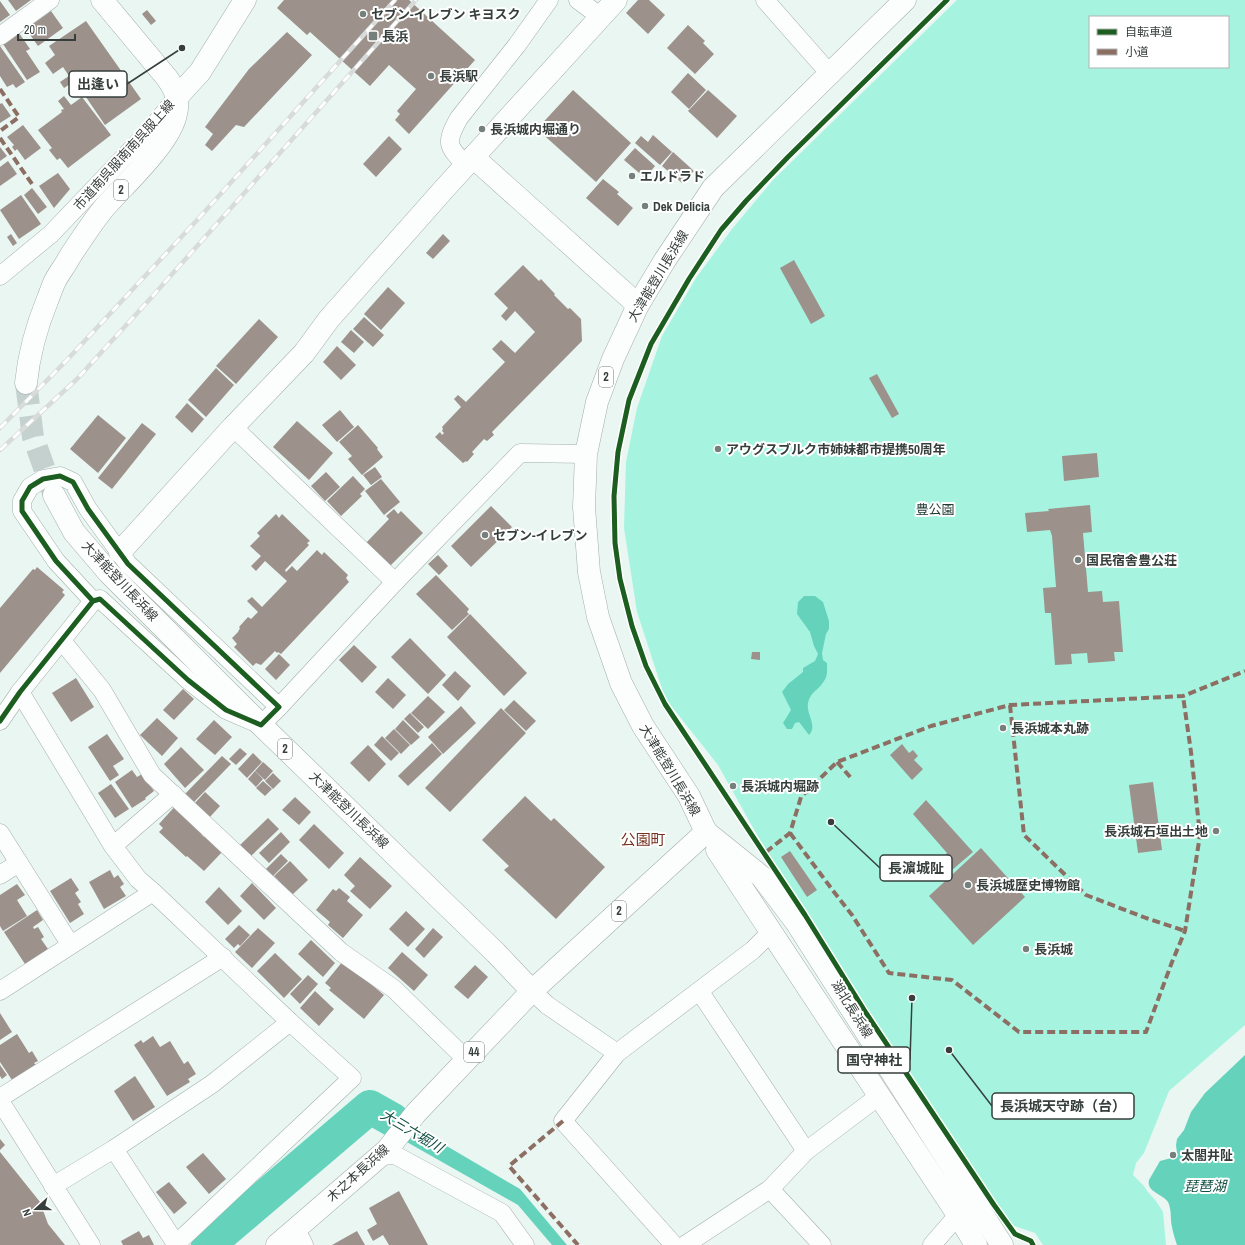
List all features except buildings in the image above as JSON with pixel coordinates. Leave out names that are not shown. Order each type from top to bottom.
[{"type":"main road","points":[[102,0],[167,78],[173,86],[177,97]]},
{"type":"main road","name":"市道南呉服南南呉服上線","points":[[177,97],[200,72],[246,0]]},
{"type":"main road","points":[[120,552],[233,427],[308,349],[329,319],[616,0]]},
{"type":"main road","name":"大津能登川長浜線","points":[[744,891],[706,832],[689,796],[643,726],[620,683],[598,617],[589,572],[584,506],[586,454],[597,402],[613,359],[638,305],[665,260],[713,188],[905,0]]},
{"type":"main road","name":"2","points":[[26,383],[28,360],[36,330],[55,281],[84,235],[103,210],[157,149],[168,134],[177,108],[177,97]]},
{"type":"main road","points":[[470,161],[638,305]]},
{"type":"main road","name":"大津能登川長浜線","points":[[54,495],[74,532],[109,573],[261,725],[496,953],[532,991]]},
{"type":"main road","name":"2","points":[[532,991],[706,832]]},
{"type":"main road","name":"湖北長浜線","points":[[706,832],[762,877],[796,922],[1002,1245]]},
{"type":"main road","name":"湖北長浜線","points":[[744,891],[958,1215],[976,1245]]},
{"type":"main road","name":"木之本長浜線","points":[[291,1241],[384,1153],[416,1114],[466,1059],[532,991]]},
{"type":"street","points":[[0,36],[50,0]]},
{"type":"street","points":[[470,161],[452,152],[450,146],[452,130],[459,118],[517,45],[549,0]]},
{"type":"street","points":[[578,0],[602,17]]},
{"type":"street","points":[[765,0],[830,74]]},
{"type":"street","name":"市道南呉服南南呉服上線","points":[[0,276],[51,234],[152,128],[177,97]]},
{"type":"street","points":[[233,427],[395,582]]},
{"type":"street","points":[[0,721],[20,692],[93,601],[100,599],[188,680],[226,710],[261,725],[395,582],[520,453],[586,454]]},
{"type":"street","points":[[93,601],[56,561],[22,511],[22,501],[30,487],[44,479],[60,476],[73,482],[88,509],[128,564],[279,707]]},
{"type":"street","points":[[62,641],[102,690],[152,775],[341,952],[394,989],[466,1059]]},
{"type":"street","points":[[20,692],[113,846],[138,879],[223,957],[290,1022],[352,1078],[175,1244],[114,1148]]},
{"type":"street","points":[[113,846],[173,794]]},
{"type":"street","points":[[0,832],[70,944]]},
{"type":"street","points":[[0,875],[19,863]]},
{"type":"street","points":[[0,991],[70,944],[153,892]]},
{"type":"street","points":[[674,1245],[563,1121],[618,1053],[700,992],[753,950],[771,932]]},
{"type":"street","points":[[0,1098],[223,957]]},
{"type":"street","points":[[532,991],[547,1006],[618,1053]]},
{"type":"street","points":[[700,992],[806,1151]]},
{"type":"street","points":[[52,1186],[114,1148],[212,1084],[290,1022]]},
{"type":"street","points":[[685,1245],[770,1189],[806,1151],[879,1096]]},
{"type":"street","points":[[0,1101],[52,1186],[91,1245]]},
{"type":"street","points":[[384,1153],[395,1155],[502,1213],[525,1245]]},
{"type":"street","points":[[770,1189],[822,1245]]},
{"type":"street","points":[[932,1245],[958,1215]]},
{"type":"green space","name":"豊公園","points":[[957,0],[1245,0],[1245,1025],[1169,1091],[1144,1153],[1136,1163],[1133,1175],[1156,1201],[1163,1212],[1166,1245],[1043,1245],[1035,1233],[994,1219],[831,960],[775,867],[718,765],[665,698],[637,612],[624,528],[626,462],[637,408],[662,336],[696,278],[732,229],[773,180]]},
{"type":"water","points":[[804,596],[815,596],[823,602],[829,621],[829,629],[826,634],[822,653],[823,660],[827,663],[827,675],[822,684],[809,699],[808,707],[812,728],[809,735],[799,722],[795,723],[792,729],[787,729],[783,723],[791,710],[782,692],[788,684],[803,672],[803,668],[815,661],[818,654],[810,632],[797,614],[798,602]]},
{"type":"water","name":"琵琶湖","points":[[1245,1055],[1245,1245],[1177,1245],[1172,1229],[1168,1202],[1152,1190],[1149,1180],[1160,1161],[1175,1157],[1177,1153],[1177,1139],[1184,1130],[1191,1112],[1205,1093]]},
{"type":"water","points":[[365,1095],[428,1135],[520,1189],[567,1245],[552,1245],[518,1205],[375,1124],[364,1126],[347,1115]]},
{"type":"waterway","name":"大三六堀川","points":[[208,1245],[370,1107],[393,1120]]},
{"type":"tunnel","points":[[26,383],[33,437],[54,495]]},
{"type":"railway","points":[[0,428],[66,361],[199,218],[395,0]]},
{"type":"railway","points":[[0,450],[77,379],[416,0]]},
{"type":"marked path","points":[[0,89],[19,117],[0,131]]},
{"type":"marked path","points":[[0,138],[32,184]]},
{"type":"marked path","points":[[766,852],[790,833],[801,797],[837,762],[931,726],[1010,705],[1183,696],[1245,671]]},
{"type":"marked path","points":[[790,833],[852,915],[889,973],[952,980],[1019,1032],[1146,1032],[1185,931],[1200,835],[1183,696]]},
{"type":"marked path","points":[[1010,705],[1024,835],[1086,895],[1185,931]]},
{"type":"marked path","points":[[837,762],[851,778]]},
{"type":"marked path","points":[[563,1121],[509,1166],[578,1245]]},
{"type":"cycle path","points":[[947,0],[788,157],[746,201],[721,230],[689,279],[651,344],[629,400],[618,452],[614,496],[615,543],[620,579],[632,626],[646,666],[665,704],[805,915],[866,1013],[994,1205],[1015,1234],[1031,1241],[1033,1245]]},
{"type":"cycle path","points":[[0,721],[20,692],[93,601],[56,561],[22,511],[22,501],[30,487],[43,479],[60,476],[73,482],[88,509],[128,564],[279,707],[261,725],[226,710],[188,680],[100,599],[93,601]]},
{"type":"place","name":"セブン-イレブン キヨスク","points":[[363,14]]},
{"type":"place","name":"長浜","points":[[373,36]]},
{"type":"place","name":"出逢い","points":[[182,48]]},
{"type":"place","name":"長浜駅","points":[[431,76]]},
{"type":"place","name":"長浜城内堀通り","points":[[482,129]]},
{"type":"place","name":"エルドラド","points":[[632,176]]},
{"type":"place","name":"Dek Delicia","points":[[645,206]]},
{"type":"place","name":"アウグスブルク市姉妹都市提携50周年","points":[[718,449]]},
{"type":"place","name":"セブン-イレブン","points":[[485,535]]},
{"type":"place","name":"国民宿舎豊公荘","points":[[1078,560]]},
{"type":"place","name":"長浜城本丸跡","points":[[1003,728]]},
{"type":"place","name":"長浜城内堀跡","points":[[733,786]]},
{"type":"place","name":"長濵城阯","points":[[831,822]]},
{"type":"place","name":"長浜城石垣出土地","points":[[1216,831]]},
{"type":"place","name":"長浜城歴史博物館","points":[[968,885]]},
{"type":"place","name":"長浜城","points":[[1026,949]]},
{"type":"place","name":"国守神社","points":[[912,998]]},
{"type":"place","name":"長浜城天守跡（台）","points":[[949,1050]]},
{"type":"place","name":"太閤井阯","points":[[1173,1155]]},
{"type":"district","name":"公園町","points":[[643,839]]}]
